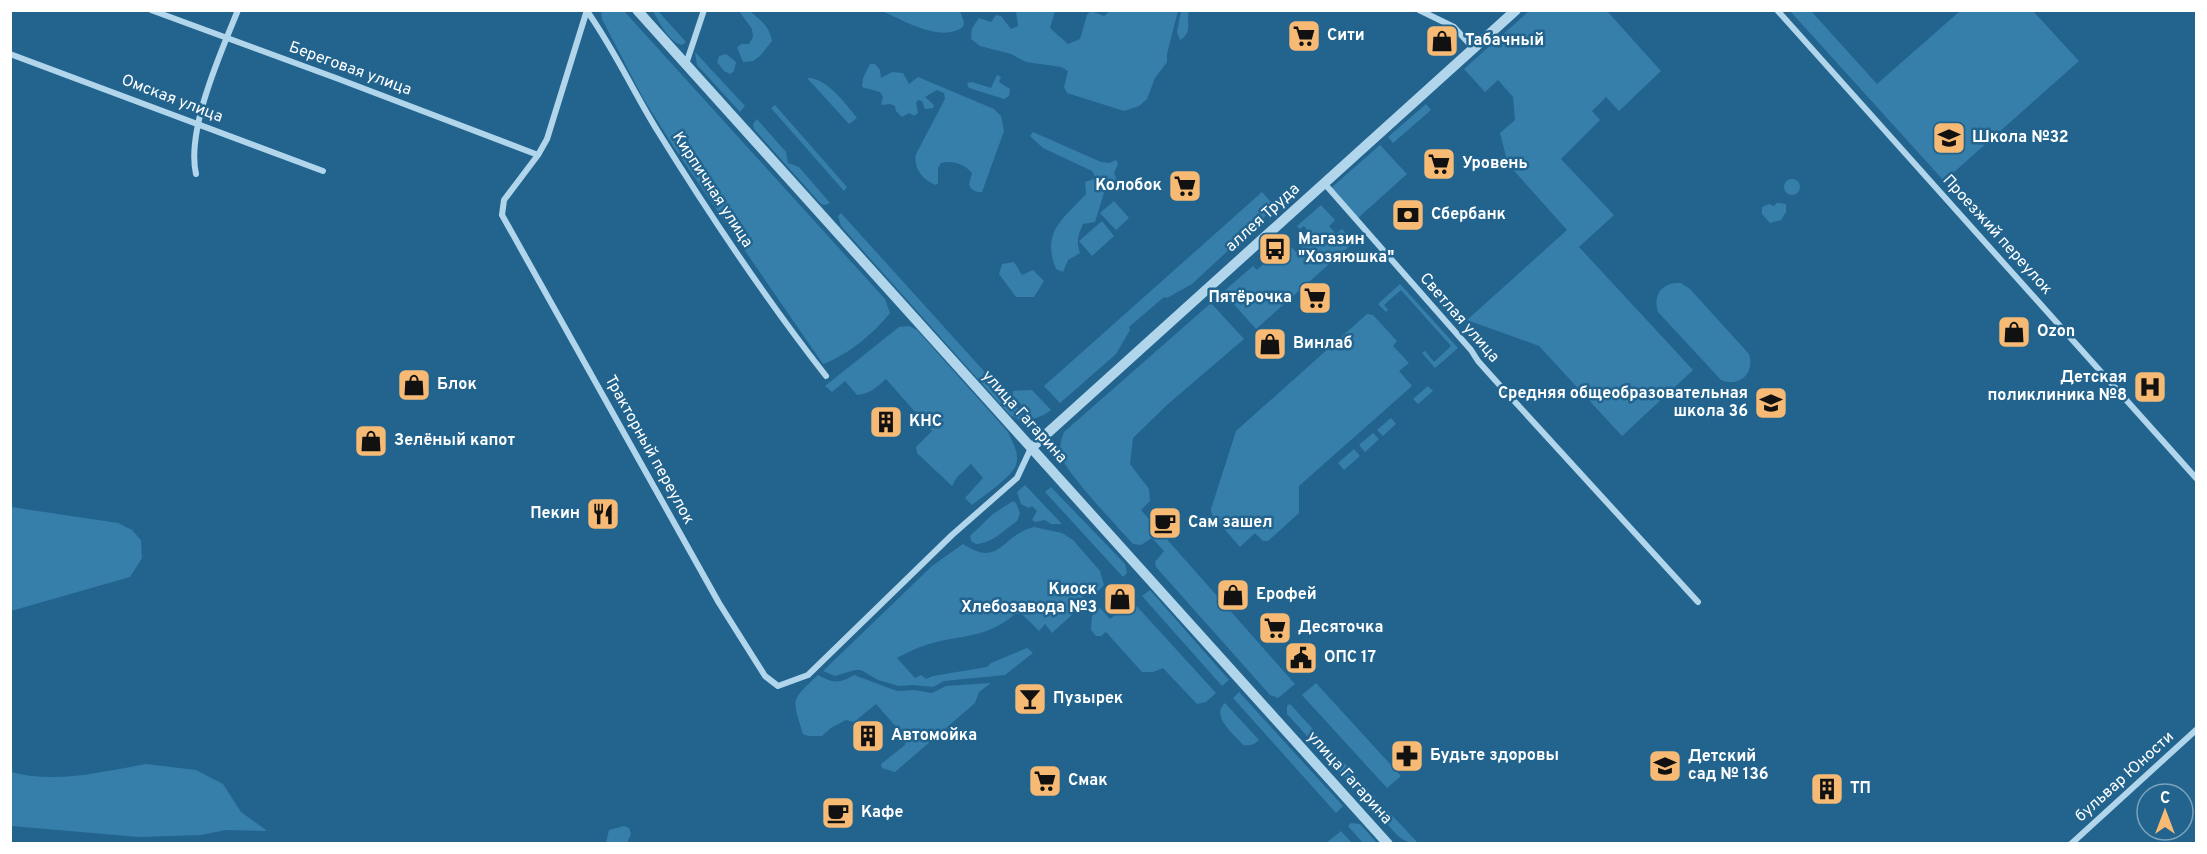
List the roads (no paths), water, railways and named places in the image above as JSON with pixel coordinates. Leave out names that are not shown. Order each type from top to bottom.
[{"type":"street","name":"Береговая улица","points":[[151,10],[538,155]]},
{"type":"street","points":[[196,174],[193,162],[197,123],[238,10]]},
{"type":"street","name":"улица Гагарина","points":[[637,10],[1388,843]]},
{"type":"street","points":[[686,64],[704,10]]},
{"type":"street","points":[[1419,10],[1454,27],[1474,48]]},
{"type":"street","name":"аллея Труда","points":[[1031,448],[1516,10]]},
{"type":"street","name":"Проезжий переулок","points":[[1777,10],[2196,478]]},
{"type":"street","points":[[538,155],[547,139],[587,11]]},
{"type":"street","name":"Кирпичная улица","points":[[587,11],[608,41],[656,128],[697,193],[747,268],[826,376]]},
{"type":"street","name":"Омская улица","points":[[10,54],[323,171]]},
{"type":"street","name":"Тракторный переулок","points":[[538,155],[504,201],[502,215],[719,603],[765,676],[778,686],[808,675],[952,535],[1017,478],[1031,448]]},
{"type":"street","name":"Светлая улица","points":[[1324,183],[1471,350],[1484,368],[1698,602]]},
{"type":"street","name":"бульвар Юности","points":[[2071,843],[2196,730]]},
{"type":"place","name":"Сити","points":[[1304,36]]},
{"type":"place","name":"Табачный","points":[[1442,41]]},
{"type":"place","name":"Школа №32","points":[[1949,138]]},
{"type":"place","name":"Уровень","points":[[1439,164]]},
{"type":"place","name":"Колобок","points":[[1185,186]]},
{"type":"place","name":"Сбербанк","points":[[1408,215]]},
{"type":"place","name":"Магазин \"Хозяюшка\"","points":[[1275,249]]},
{"type":"place","name":"Пятёрочка","points":[[1315,298]]},
{"type":"place","name":"Ozon","points":[[2014,332]]},
{"type":"place","name":"Винлаб","points":[[1270,344]]},
{"type":"place","name":"Блок","points":[[414,385]]},
{"type":"place","name":"Детская поликлиника №8","points":[[2150,387]]},
{"type":"place","name":"Средняя общеобразовательная школа 36","points":[[1771,403]]},
{"type":"place","name":"КНС","points":[[886,422]]},
{"type":"place","name":"Зелёный капот","points":[[371,441]]},
{"type":"place","name":"Пекин","points":[[603,514]]},
{"type":"place","name":"Сам зашел","points":[[1165,523]]},
{"type":"place","name":"Ерофей","points":[[1233,595]]},
{"type":"place","name":"Киоск Хлебозавода №3","points":[[1120,599]]},
{"type":"place","name":"Десяточка","points":[[1275,628]]},
{"type":"place","name":"ОПС 17","points":[[1301,658]]},
{"type":"place","name":"Пузырек","points":[[1030,699]]},
{"type":"place","name":"Автомойка","points":[[868,736]]},
{"type":"place","name":"Будьте здоровы","points":[[1407,756]]},
{"type":"place","name":"Детский сад № 136","points":[[1665,766]]},
{"type":"place","name":"Смак","points":[[1045,781]]},
{"type":"place","name":"ТП","points":[[1827,789]]},
{"type":"place","name":"Кафе","points":[[838,813]]}]
